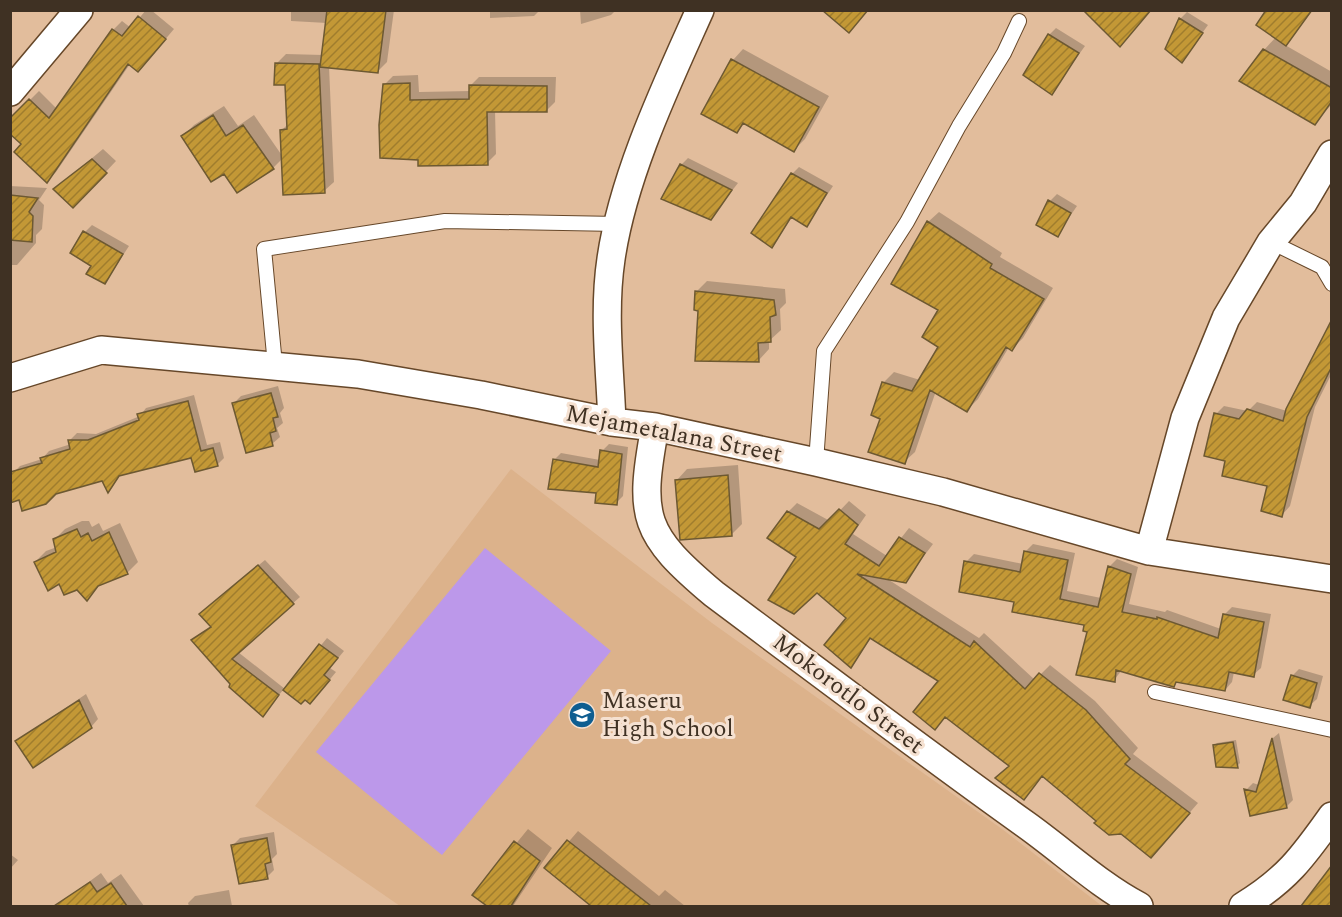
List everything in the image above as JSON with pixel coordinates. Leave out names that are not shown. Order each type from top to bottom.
[{"type":"street","points":[[10,92],[79,10]]},
{"type":"street","points":[[612,422],[607,306],[610,258],[618,225],[644,145],[669,80],[700,10]]},
{"type":"street","points":[[1149,550],[1185,418],[1226,318],[1270,242],[1304,203],[1332,154]]},
{"type":"street","name":"Mejametalana Street","points":[[10,378],[101,350],[358,374],[481,395],[612,422],[655,427],[816,462],[943,492],[1149,550],[1332,579]]},
{"type":"street","name":"Mokorotlo Street","points":[[655,427],[645,478],[647,508],[655,535],[682,567],[714,594],[943,766],[1066,853],[1124,898],[1139,906]]},
{"type":"street","points":[[1243,906],[1273,888],[1292,871],[1332,816]]},
{"type":"lane","points":[[816,462],[824,351],[908,222],[959,126],[1004,54],[1019,21]]},
{"type":"lane","points":[[275,365],[264,249],[445,221],[618,225]]},
{"type":"lane","points":[[1270,242],[1322,267],[1332,284]]},
{"type":"lane","points":[[1155,692],[1332,730]]},
{"type":"shaded area","name":"Maseru High School","points":[[511,469],[712,623],[1002,829],[1102,906],[400,906],[255,806]]},
{"type":"shaded area","points":[[485,548],[611,651],[442,855],[316,752]]},
{"type":"building","points":[[327,10],[386,10],[378,73],[320,67]]},
{"type":"building","points":[[822,10],[868,10],[849,33]]},
{"type":"building","points":[[1083,10],[1151,10],[1120,47]]},
{"type":"building","points":[[1266,10],[1312,10],[1286,46],[1256,25]]},
{"type":"building","points":[[138,16],[166,39],[138,72],[128,64],[47,183],[14,152],[21,144],[10,134],[10,118],[29,99],[49,118],[112,29],[122,36]]},
{"type":"building","points":[[1179,18],[1203,33],[1182,63],[1165,49]]},
{"type":"building","points":[[1048,34],[1079,53],[1052,95],[1023,75]]},
{"type":"building","points":[[1263,49],[1332,88],[1332,101],[1315,125],[1239,81]]},
{"type":"building","points":[[731,59],[819,107],[794,152],[743,123],[737,133],[701,114]]},
{"type":"building","points":[[275,63],[319,64],[325,193],[283,195],[280,130],[287,129],[285,85],[274,85]]},
{"type":"building","points":[[410,83],[410,100],[469,99],[469,85],[547,86],[547,112],[487,112],[488,165],[418,166],[418,160],[380,158],[379,125],[383,84]]},
{"type":"building","points":[[213,115],[226,136],[243,125],[274,169],[237,193],[224,174],[211,182],[181,136]]},
{"type":"building","points":[[92,159],[107,173],[73,208],[53,189]]},
{"type":"building","points":[[680,164],[732,190],[711,220],[661,199]]},
{"type":"building","points":[[791,173],[827,193],[807,227],[791,217],[772,248],[751,233]]},
{"type":"building","points":[[10,195],[38,198],[29,212],[33,216],[32,242],[10,240]]},
{"type":"building","points":[[1048,200],[1071,213],[1058,237],[1036,225]]},
{"type":"building","points":[[927,221],[992,264],[990,268],[1044,299],[1012,351],[1006,347],[967,412],[930,390],[905,464],[868,452],[880,419],[871,415],[882,382],[912,391],[938,347],[922,337],[938,310],[891,284]]},
{"type":"building","points":[[83,231],[123,254],[105,284],[86,274],[91,266],[70,253]]},
{"type":"building","points":[[695,291],[774,300],[776,315],[770,317],[771,342],[758,343],[759,362],[695,361],[698,311],[694,310]]},
{"type":"building","points":[[1332,319],[1332,366],[1307,417],[1282,517],[1261,511],[1267,486],[1222,476],[1225,461],[1204,456],[1214,413],[1239,419],[1247,409],[1283,421],[1286,409]]},
{"type":"building","points":[[271,393],[278,417],[273,418],[276,431],[270,433],[273,446],[246,453],[232,403]]},
{"type":"building","points":[[188,401],[201,451],[213,448],[218,466],[195,472],[191,458],[119,476],[108,493],[102,481],[56,494],[46,504],[22,511],[19,500],[10,503],[10,472],[42,463],[40,458],[70,449],[68,440],[88,440],[139,420],[137,414]]},
{"type":"building","points":[[600,450],[622,454],[617,505],[595,503],[596,493],[548,489],[553,459],[598,467]]},
{"type":"building","points":[[728,475],[732,536],[680,540],[675,480]]},
{"type":"building","points":[[839,509],[858,525],[845,544],[879,566],[899,537],[925,553],[906,583],[857,574],[970,647],[974,641],[1025,689],[1039,673],[1086,710],[1130,759],[1125,764],[1190,813],[1151,858],[1121,834],[1109,835],[1094,823],[1096,821],[1042,776],[1024,800],[995,778],[1009,766],[945,717],[935,730],[913,712],[938,681],[870,638],[851,668],[824,645],[846,618],[817,593],[794,614],[768,600],[796,557],[767,538],[787,511],[819,529]]},
{"type":"building","points":[[77,529],[81,537],[88,533],[92,541],[109,532],[128,574],[98,586],[87,601],[77,590],[64,595],[59,584],[48,591],[34,562],[56,552],[53,539]]},
{"type":"building","points":[[1024,551],[1068,560],[1060,599],[1098,607],[1108,566],[1131,574],[1122,612],[1157,619],[1157,617],[1218,638],[1223,614],[1264,622],[1254,677],[1229,672],[1225,691],[1176,682],[1174,687],[1116,670],[1115,682],[1076,675],[1087,632],[1083,631],[1084,625],[1012,612],[1014,602],[959,592],[964,561],[1020,572]]},
{"type":"building","points":[[258,565],[294,604],[232,659],[279,695],[263,717],[229,687],[230,684],[191,640],[211,627],[199,614]]},
{"type":"building","points":[[319,644],[338,658],[324,675],[330,680],[310,704],[305,700],[301,704],[283,690]]},
{"type":"building","points":[[1291,675],[1317,683],[1310,708],[1283,700]]},
{"type":"building","points":[[79,700],[92,728],[33,768],[15,741]]},
{"type":"building","points":[[1272,738],[1287,808],[1250,816],[1244,789],[1256,792]]},
{"type":"building","points":[[1233,742],[1238,768],[1216,767],[1213,745]]},
{"type":"building","points":[[267,838],[271,862],[265,864],[268,879],[239,884],[231,845]]},
{"type":"building","points":[[567,840],[651,906],[591,906],[544,868]]},
{"type":"building","points":[[514,841],[540,861],[511,906],[487,906],[472,895]]},
{"type":"building","points":[[1332,865],[1332,906],[1301,906]]},
{"type":"building","points":[[90,882],[97,892],[111,883],[127,906],[54,906]]},
{"type":"place","name":"Maseru High School","points":[[582,715]]}]
